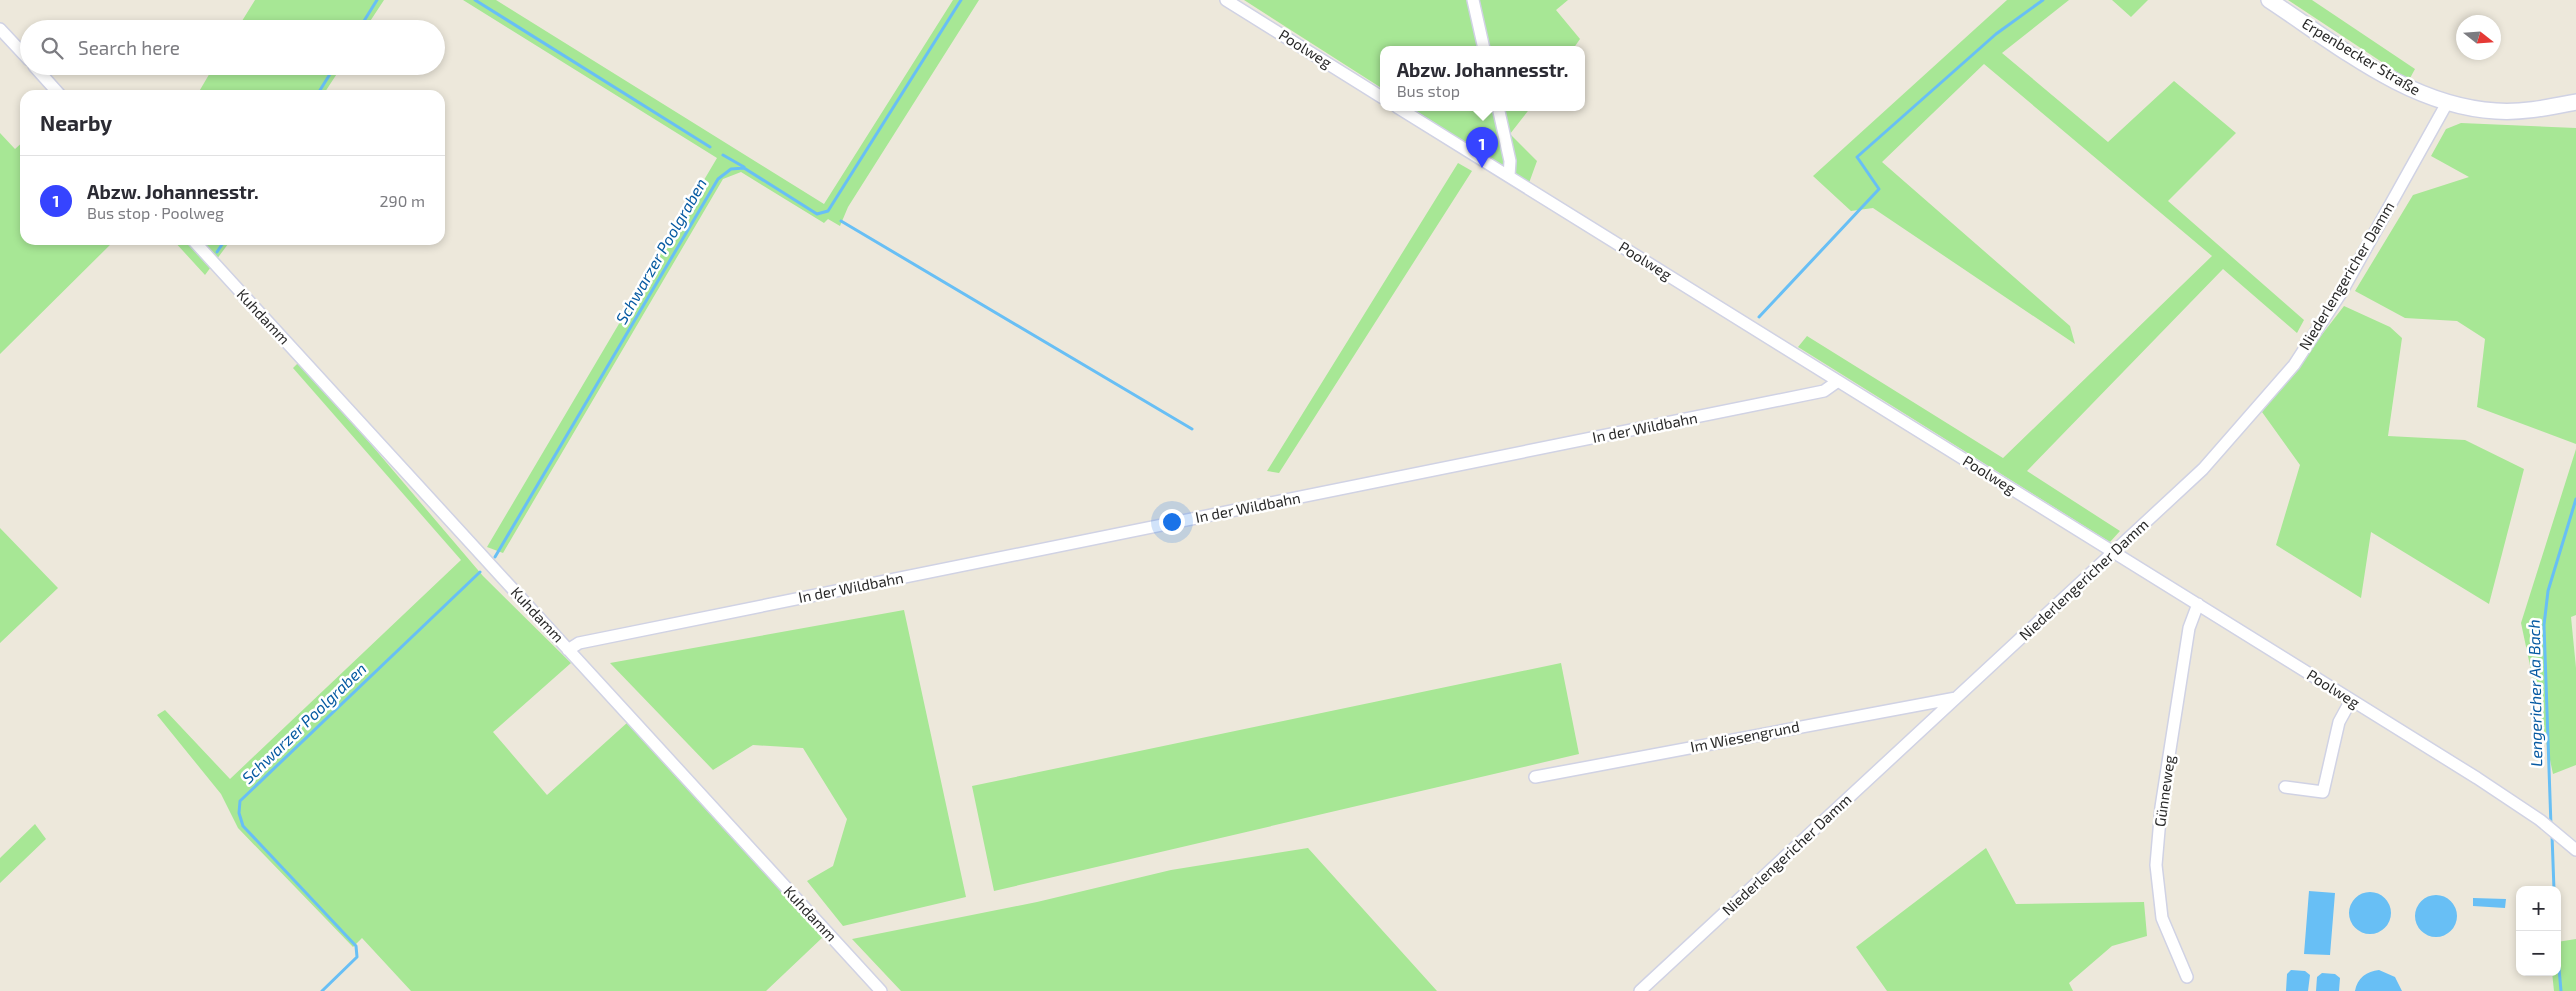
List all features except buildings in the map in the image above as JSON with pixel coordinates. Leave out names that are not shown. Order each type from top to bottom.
[{"type":"main road","name":"Erpenbecker Straße","points":[[2269,0],[2401,85],[2447,103],[2498,112],[2524,111],[2576,102]]},
{"type":"street","name":"Poolweg","points":[[1226,0],[1380,96]]},
{"type":"street","points":[[1473,0],[1483,46]]},
{"type":"street","points":[[0,29],[20,50]]},
{"type":"street","points":[[42,75],[56,90]]},
{"type":"street","name":"Niederlengericher Damm","points":[[1640,991],[2115,552],[2202,469],[2294,366],[2341,293],[2447,103]]},
{"type":"street","name":"Poolweg","points":[[1403,111],[2478,778],[2540,820],[2576,850]]},
{"type":"street","points":[[1499,111],[1510,161],[1509,176]]},
{"type":"street","name":"Kuhdamm","points":[[198,245],[881,991]]},
{"type":"street","name":"In der Wildbahn","points":[[568,650],[579,643],[1824,391],[1838,381]]},
{"type":"street","name":"Günneweg","points":[[2188,977],[2162,918],[2156,865],[2161,807],[2189,628],[2198,604]]},
{"type":"street","name":"Im Wiesengrund","points":[[1534,777],[1956,698]]},
{"type":"street","points":[[2285,787],[2324,792],[2339,722],[2351,700]]},
{"type":"green space","points":[[255,0],[384,0],[371,20],[243,20]]},
{"type":"green space","points":[[463,0],[496,0],[824,204],[953,0],[979,0],[848,207],[840,226],[828,219],[824,223],[741,172],[723,179],[503,553],[487,547],[717,158]]},
{"type":"green space","points":[[1244,0],[1568,0],[1556,10],[1580,39],[1575,46],[1380,46],[1380,87]]},
{"type":"green space","points":[[2007,0],[2069,0],[2002,53],[2108,142],[2174,81],[2236,133],[2168,201],[2304,320],[2297,333],[2223,269],[2027,471],[2120,531],[2110,542],[1798,347],[1807,336],[2003,458],[2212,256],[1984,64],[1882,162],[2070,326],[2075,344],[1873,208],[1851,211],[1813,176]]},
{"type":"green space","points":[[2112,0],[2148,0],[2131,17]]},
{"type":"green space","points":[[2288,0],[2312,0],[2415,69],[2409,80]]},
{"type":"green space","points":[[209,75],[336,75],[326,90],[200,90]]},
{"type":"green space","points":[[1416,111],[1528,111],[1510,134],[1537,161],[1529,183]]},
{"type":"green space","points":[[2461,123],[2576,128],[2576,444],[2477,407],[2485,339],[2457,321],[2405,318],[2355,291],[2413,195],[2469,177],[2431,156],[2446,129]]},
{"type":"green space","points":[[0,133],[15,149],[20,144],[20,245],[110,245],[0,354]]},
{"type":"green space","points":[[1458,163],[1472,171],[1279,473],[1267,471]]},
{"type":"green space","points":[[178,245],[227,245],[205,275]]},
{"type":"green space","points":[[2344,306],[2390,327],[2402,338],[2388,436],[2465,440],[2524,469],[2489,604],[2371,532],[2361,598],[2276,545],[2300,465],[2262,412]]},
{"type":"green space","points":[[300,361],[483,576],[571,663],[493,732],[547,795],[628,722],[823,937],[766,991],[411,991],[362,938],[353,947],[238,828],[221,794],[157,715],[165,710],[230,779],[461,560],[293,368]]},
{"type":"green space","points":[[2576,449],[2576,615],[2571,617],[2576,668],[2576,765],[2553,774],[2521,623]]},
{"type":"green space","points":[[0,528],[58,588],[0,643]]},
{"type":"green space","points":[[904,610],[966,897],[843,926],[807,881],[833,866],[847,819],[803,748],[753,745],[713,770],[610,663]]},
{"type":"green space","points":[[1561,663],[1579,754],[994,891],[972,786]]},
{"type":"green space","points":[[35,824],[46,839],[0,883],[0,858]]},
{"type":"green space","points":[[1308,848],[1437,991],[901,991],[852,939],[1037,902],[1171,870]]},
{"type":"green space","points":[[1986,848],[2016,904],[2144,902],[2147,936],[2112,946],[2069,983],[2073,991],[1887,991],[1856,947]]},
{"type":"green space","points":[[2576,939],[2576,991],[2554,991],[2552,976],[2561,976],[2561,941]]},
{"type":"water","points":[[2309,891],[2335,893],[2330,955],[2304,954]]},
{"type":"water","points":[[2374,892],[2382,895],[2388,901],[2391,913],[2388,925],[2382,931],[2366,934],[2358,931],[2352,925],[2349,909],[2352,901],[2358,895]]},
{"type":"water","points":[[2440,895],[2448,898],[2454,904],[2457,916],[2454,928],[2448,934],[2432,937],[2424,934],[2418,928],[2415,912],[2418,904],[2424,898]]},
{"type":"water","points":[[2473,898],[2506,899],[2505,908],[2473,906]]},
{"type":"water","points":[[2291,970],[2305,971],[2310,975],[2308,991],[2286,991],[2287,974]]},
{"type":"water","points":[[2379,970],[2395,977],[2402,991],[2355,991],[2358,982],[2363,976]]},
{"type":"water","points":[[2322,973],[2335,974],[2340,978],[2339,991],[2316,991],[2317,977]]},
{"type":"waterway","points":[[365,20],[377,0]]},
{"type":"waterway","points":[[475,0],[710,147]]},
{"type":"waterway","name":"Schwarzer Poolgraben","points":[[495,557],[718,179],[731,169],[744,168],[817,214],[828,211],[961,0]]},
{"type":"waterway","points":[[1759,317],[1879,189],[1857,157],[1996,34],[2043,0]]},
{"type":"waterway","points":[[320,90],[329,75]]},
{"type":"waterway","points":[[723,155],[744,167]]},
{"type":"waterway","points":[[841,221],[1192,429]]},
{"type":"waterway","points":[[217,252],[222,245]]},
{"type":"waterway","name":"Lengericher Aa Bach","points":[[2551,826],[2544,625],[2548,591],[2576,499]]},
{"type":"waterway","name":"Schwarzer Poolgraben","points":[[322,991],[357,957],[356,946],[243,826],[239,813],[240,801],[480,572]]},
{"type":"waterway","name":"Lengericher Aa Bach","points":[[2552,835],[2554,886]]},
{"type":"waterway","name":"Lengericher Aa Bach","points":[[2560,976],[2561,991]]},
{"type":"place","name":"Abzw. Johannesstr.","points":[[1482,168]]}]
